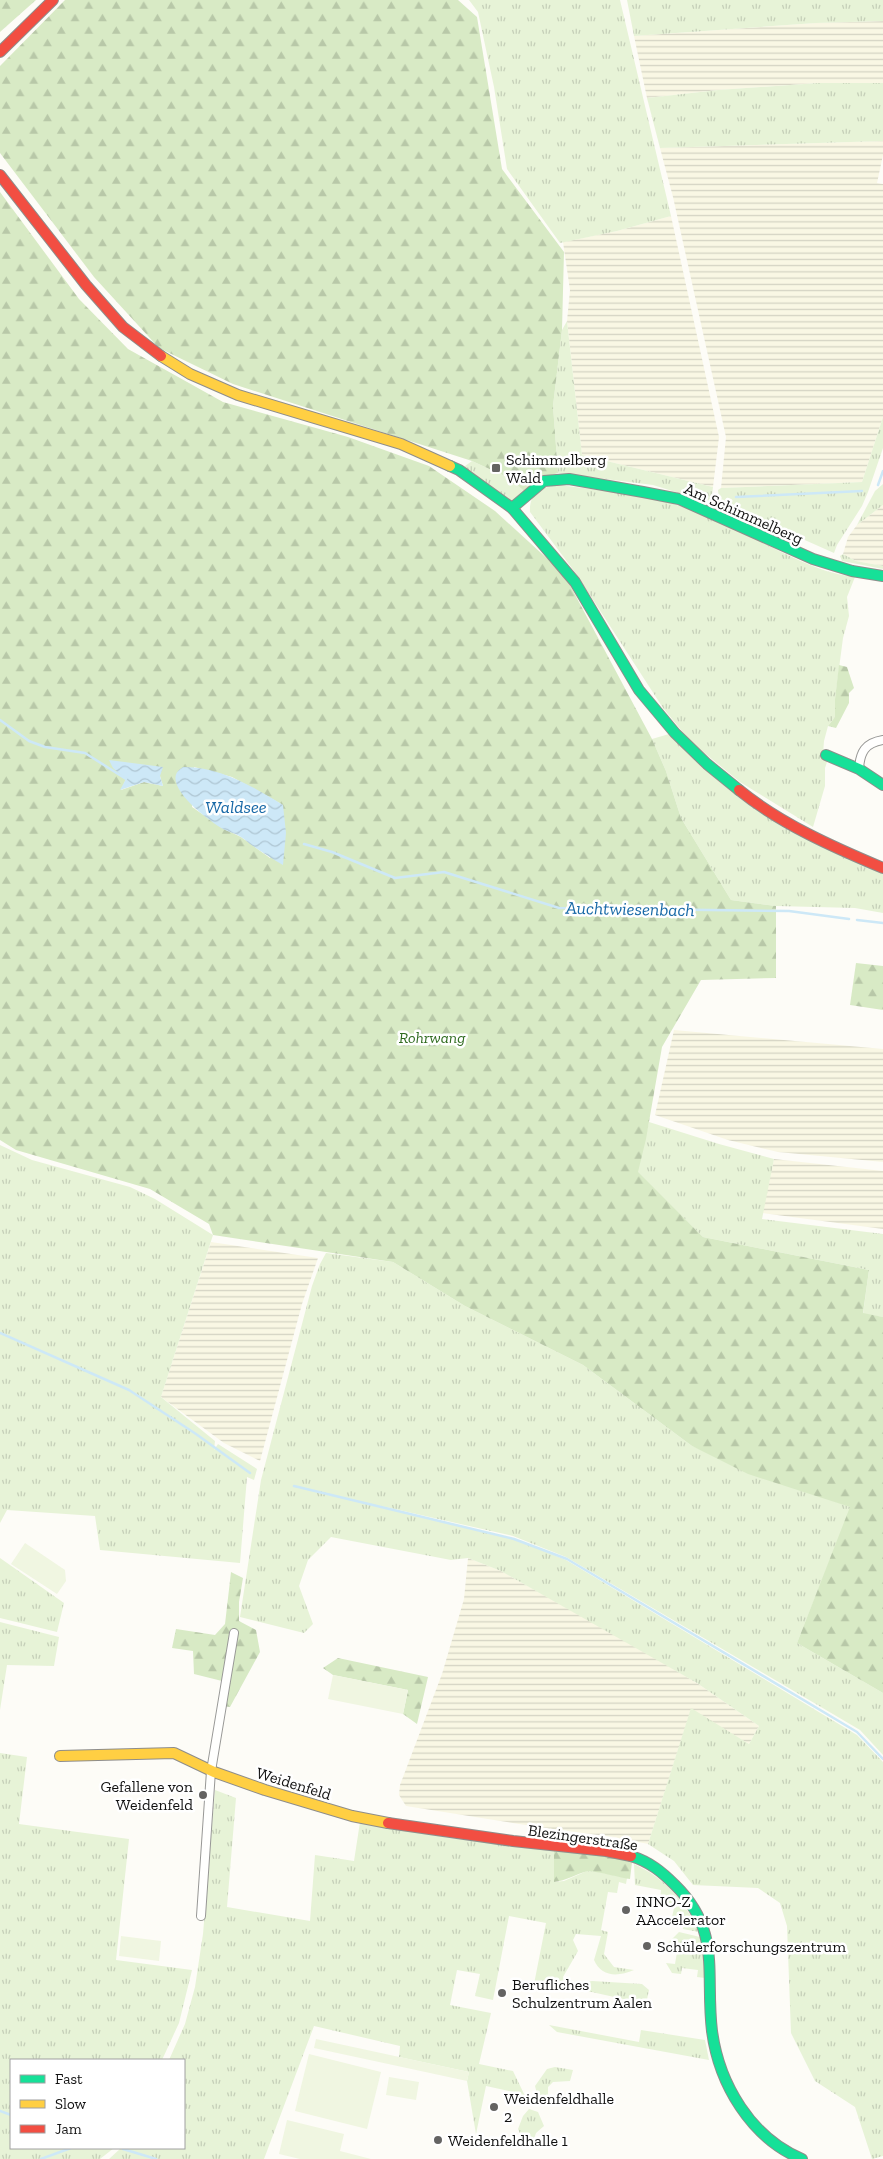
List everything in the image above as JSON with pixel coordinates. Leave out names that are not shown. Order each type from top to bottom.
[{"type":"street","points":[[0,52],[52,0]]},
{"type":"street","points":[[0,176],[86,285],[123,327],[161,356],[190,374],[238,395],[401,444],[458,470],[512,508],[575,582],[639,690],[675,733],[707,764],[748,797],[795,826],[838,849],[883,868]]},
{"type":"street","name":"Am Schimmelberg","points":[[512,508],[544,481],[569,479],[643,492],[679,499],[813,559],[852,571],[883,576]]},
{"type":"street","points":[[858,769],[860,754],[871,743],[883,740]]},
{"type":"street","points":[[826,755],[858,769],[883,785]]},
{"type":"street","points":[[201,1916],[211,1771],[234,1633]]},
{"type":"street","name":"Weidenfeld","points":[[60,1756],[174,1753],[190,1758],[211,1771],[301,1801],[369,1820]]},
{"type":"street","name":"Blezingerstraße","points":[[369,1820],[511,1842],[617,1854],[648,1862],[669,1878],[690,1901],[704,1926],[710,1950],[712,2031],[720,2066],[728,2088],[741,2109],[763,2134],[794,2156],[802,2159]]},
{"type":"shaded area","points":[[883,21],[883,83],[818,83],[718,90],[647,98],[634,36],[816,23]]},
{"type":"shaded area","points":[[883,141],[883,155],[877,183],[883,184],[883,417],[862,482],[721,488],[726,437],[673,197],[660,148]]},
{"type":"shaded area","points":[[671,216],[719,437],[713,487],[582,455],[567,321],[570,290],[563,242],[617,231]]},
{"type":"shaded area","points":[[883,505],[883,566],[856,561],[843,554],[848,537],[857,525]]},
{"type":"shaded area","points":[[674,1030],[883,1049],[883,1162],[778,1152],[728,1140],[655,1115]]},
{"type":"shaded area","points":[[774,1159],[883,1171],[883,1229],[762,1213]]},
{"type":"shaded area","points":[[211,1242],[318,1258],[302,1304],[260,1461],[224,1443],[161,1397]]},
{"type":"shaded area","points":[[468,1558],[501,1571],[617,1636],[697,1683],[759,1726],[749,1744],[691,1709],[648,1844],[614,1837],[406,1806],[399,1795],[400,1785],[442,1674],[464,1599]]},
{"type":"green space","points":[[0,0],[36,0],[0,32]]},
{"type":"green space","points":[[65,0],[458,0],[477,17],[502,169],[564,252],[562,330],[553,406],[558,473],[542,478],[524,491],[509,478],[472,461],[233,384],[159,348],[94,277],[0,153],[0,66]]},
{"type":"green space","points":[[469,0],[620,0],[671,216],[617,231],[560,243],[507,169],[494,87],[478,12]]},
{"type":"green space","points":[[627,0],[883,0],[883,21],[816,23],[634,36]]},
{"type":"green space","points":[[818,83],[883,83],[883,141],[660,148],[647,98],[718,90]]},
{"type":"green space","name":"Rohrwang","points":[[0,192],[79,299],[128,349],[223,402],[348,437],[429,466],[495,511],[564,574],[652,739],[666,771],[681,818],[731,900],[776,906],[776,978],[701,980],[662,1047],[646,1139],[638,1172],[703,1237],[869,1270],[863,1313],[883,1317],[883,1693],[797,1643],[850,1507],[748,1474],[692,1446],[583,1365],[465,1306],[393,1262],[213,1235],[209,1224],[150,1189],[16,1150],[0,1140]],"holes":[[[194,767],[232,777],[283,805],[270,858],[241,837],[224,829],[192,807]],[[160,776],[163,786],[144,782],[121,790],[126,779]]]},
{"type":"green space","points":[[567,321],[582,455],[713,487],[711,503],[653,485],[558,473],[553,406],[562,330]]},
{"type":"green space","points":[[883,417],[883,448],[868,492],[862,506],[837,545],[834,553],[719,502],[718,490],[721,488],[862,482]]},
{"type":"green space","points":[[472,461],[509,478],[524,491],[511,504],[461,469]]},
{"type":"green space","points":[[883,484],[883,505],[857,525],[875,491]]},
{"type":"green space","points":[[558,485],[630,494],[683,507],[719,521],[797,559],[836,574],[855,577],[847,597],[849,616],[843,638],[835,699],[835,717],[828,726],[824,741],[823,754],[828,759],[825,768],[825,786],[813,827],[740,782],[691,742],[663,708],[577,575],[530,512],[530,505],[537,492],[546,487]]},
{"type":"green space","points":[[843,554],[856,561],[883,566],[883,569],[842,561],[840,556]]},
{"type":"green space","points":[[839,665],[847,667],[854,688],[849,693],[849,703],[836,728],[828,726],[835,717]]},
{"type":"green space","points":[[669,734],[722,784],[740,797],[796,832],[883,874],[883,913],[855,908],[776,906],[731,900],[681,818],[666,771],[652,739]]},
{"type":"green space","points":[[856,963],[883,966],[883,1010],[850,1005]]},
{"type":"green space","points":[[649,1122],[774,1159],[762,1219],[883,1234],[883,1317],[863,1314],[869,1270],[703,1237],[637,1172]]},
{"type":"green space","points":[[0,1145],[32,1160],[130,1187],[155,1199],[213,1235],[161,1397],[215,1441],[214,1450],[218,1444],[257,1469],[254,1480],[247,1477],[240,1563],[100,1550],[95,1516],[7,1510],[0,1523]]},
{"type":"green space","points":[[326,1253],[393,1262],[465,1306],[583,1365],[692,1446],[801,1490],[851,1507],[797,1643],[883,1693],[883,1755],[860,1730],[566,1557],[513,1536],[377,1505],[514,1539],[566,1560],[857,1735],[883,1762],[883,2156],[872,2159],[855,2107],[815,2081],[791,2033],[787,1926],[780,1903],[758,1888],[693,1885],[674,1861],[648,1844],[691,1708],[749,1744],[759,1726],[697,1683],[501,1571],[468,1558],[451,1560],[331,1537],[308,1560],[299,1586],[313,1624],[304,1633],[240,1617],[261,1480],[312,1286]]},
{"type":"green space","points":[[25,1543],[65,1570],[66,1581],[57,1594],[11,1564]]},
{"type":"green space","points":[[0,1558],[64,1603],[57,1632],[0,1618]]},
{"type":"green space","points":[[231,1572],[243,1578],[239,1602],[239,1621],[256,1630],[260,1652],[230,1707],[222,1706],[222,1681],[194,1674],[193,1651],[172,1648],[176,1629],[215,1635],[225,1624]]},
{"type":"green space","points":[[0,1622],[59,1637],[54,1666],[7,1665],[0,1710]]},
{"type":"green space","points":[[338,1658],[428,1677],[417,1724],[403,1714],[408,1690],[333,1675],[323,1668]]},
{"type":"green space","points":[[333,1675],[408,1690],[403,1714],[328,1699]]},
{"type":"green space","points":[[0,1753],[27,1757],[19,1824],[129,1839],[116,1960],[192,1970],[179,2023],[162,2059],[10,2059],[10,2149],[113,2149],[100,2159],[0,2159]]},
{"type":"green space","points":[[215,1790],[236,1798],[227,1907],[310,1921],[315,1855],[354,1861],[360,1822],[449,1838],[554,1851],[554,1882],[564,1881],[589,1870],[627,1878],[626,1884],[619,1882],[617,1893],[608,1892],[601,1930],[608,1932],[604,1954],[614,1967],[634,1970],[622,1974],[611,1974],[601,1970],[594,1960],[601,1936],[576,1934],[573,1940],[578,1951],[563,1977],[565,1987],[552,1988],[534,1984],[546,1923],[509,1916],[493,2000],[475,1996],[480,1974],[457,1970],[450,2005],[491,2013],[479,2064],[513,2071],[526,2098],[509,2091],[486,2086],[476,2134],[467,2081],[469,2072],[399,2057],[400,2046],[314,2026],[264,2159],[109,2159],[120,2149],[185,2149],[185,2059],[169,2059],[185,2024],[195,1987],[203,1934]]},
{"type":"green space","points":[[554,1851],[617,1856],[632,1862],[630,1879],[588,1871],[554,1882]]},
{"type":"green space","points":[[634,1864],[655,1876],[673,1892],[687,1910],[699,1932],[683,1929],[683,1920],[672,1917],[675,1904],[660,1901],[661,1890],[635,1885]]},
{"type":"green space","points":[[679,1932],[700,1937],[705,1954],[705,1978],[697,1977],[698,1970],[682,1968],[681,1974],[672,1973],[666,1963],[675,1964],[678,1946],[667,1944]]},
{"type":"green space","points":[[121,1936],[161,1941],[159,1961],[119,1956]]},
{"type":"green space","points":[[592,1981],[642,1984],[649,1990],[646,2004],[578,1989],[578,1984]]},
{"type":"green space","points":[[549,2025],[639,2042],[641,2030],[705,2040],[709,2060],[557,2032]]},
{"type":"green space","points":[[316,2039],[469,2072],[467,2081],[314,2048]]},
{"type":"green space","points":[[309,2054],[381,2072],[367,2129],[295,2111]]},
{"type":"green space","points":[[555,2067],[573,2070],[570,2081],[553,2082],[548,2087],[548,2094],[554,2102],[550,2105],[537,2094],[535,2086],[547,2069]]},
{"type":"green space","points":[[389,2077],[419,2082],[416,2100],[386,2095]]},
{"type":"green space","points":[[529,2109],[538,2112],[544,2126],[536,2133],[533,2142],[529,2143],[522,2138],[518,2129],[523,2116]]},
{"type":"green space","points":[[287,2120],[344,2134],[340,2151],[371,2159],[300,2159],[279,2154]]},
{"type":"water","points":[[109,760],[163,767],[160,776],[163,786],[144,782],[120,790],[126,779],[113,768]]},
{"type":"water","name":"Waldsee","points":[[183,767],[209,770],[222,774],[260,791],[283,805],[286,833],[283,865],[236,834],[216,825],[197,810],[180,791],[176,782],[176,774]]},
{"type":"waterway","points":[[878,485],[883,471]]},
{"type":"waterway","points":[[736,497],[862,491]]},
{"type":"waterway","name":"Auchtwiesenbach","points":[[0,720],[29,741],[45,747],[85,753],[126,779]]},
{"type":"waterway","name":"Auchtwiesenbach","points":[[304,844],[332,852],[395,878],[444,872],[559,908],[789,911],[849,919]]},
{"type":"waterway","name":"Auchtwiesenbach","points":[[857,920],[883,923]]},
{"type":"waterway","points":[[0,1333],[129,1390],[196,1434],[250,1473]]},
{"type":"waterway","points":[[294,1486],[514,1539],[567,1559],[857,1732],[883,1759]]},
{"type":"waterway","points":[[0,2111],[10,2115]]},
{"type":"waterway","points":[[41,2159],[68,2149]]},
{"type":"waterway","points":[[123,2149],[156,2159]]},
{"type":"traffic: fast","points":[[450,466],[459,470],[512,508],[575,582],[639,690],[675,733],[707,764],[739,790]]},
{"type":"traffic: fast","points":[[512,508],[544,481],[569,479],[643,492],[679,499],[813,559],[852,571],[883,576]]},
{"type":"traffic: fast","points":[[826,755],[859,769],[883,785]]},
{"type":"traffic: fast","points":[[631,1856],[650,1864],[670,1880],[690,1902],[700,1919],[706,1936],[709,1954],[712,2031],[716,2051],[730,2089],[753,2123],[767,2138],[784,2150],[802,2159]]},
{"type":"traffic: slow","points":[[161,356],[190,374],[238,395],[401,444],[450,466]]},
{"type":"traffic: slow","points":[[60,1756],[174,1753],[214,1772],[265,1790],[352,1816],[388,1823]]},
{"type":"traffic: jam","points":[[0,52],[53,0]]},
{"type":"traffic: jam","points":[[0,175],[86,285],[123,327],[161,356]]},
{"type":"traffic: jam","points":[[739,790],[772,814],[790,824],[883,868]]},
{"type":"traffic: jam","points":[[388,1823],[513,1841],[606,1851],[631,1856]]},
{"type":"place","name":"Schimmelberg Wald","points":[[496,468]]},
{"type":"place","name":"Gefallene von Weidenfeld","points":[[203,1795]]},
{"type":"place","name":"INNO-Z AAccelerator","points":[[626,1910]]},
{"type":"place","name":"Schülerforschungszentrum","points":[[647,1946]]},
{"type":"place","name":"Berufliches Schulzentrum Aalen","points":[[502,1993]]},
{"type":"place","name":"Weidenfeldhalle 2","points":[[494,2107]]},
{"type":"place","name":"Weidenfeldhalle 1","points":[[438,2140]]}]
